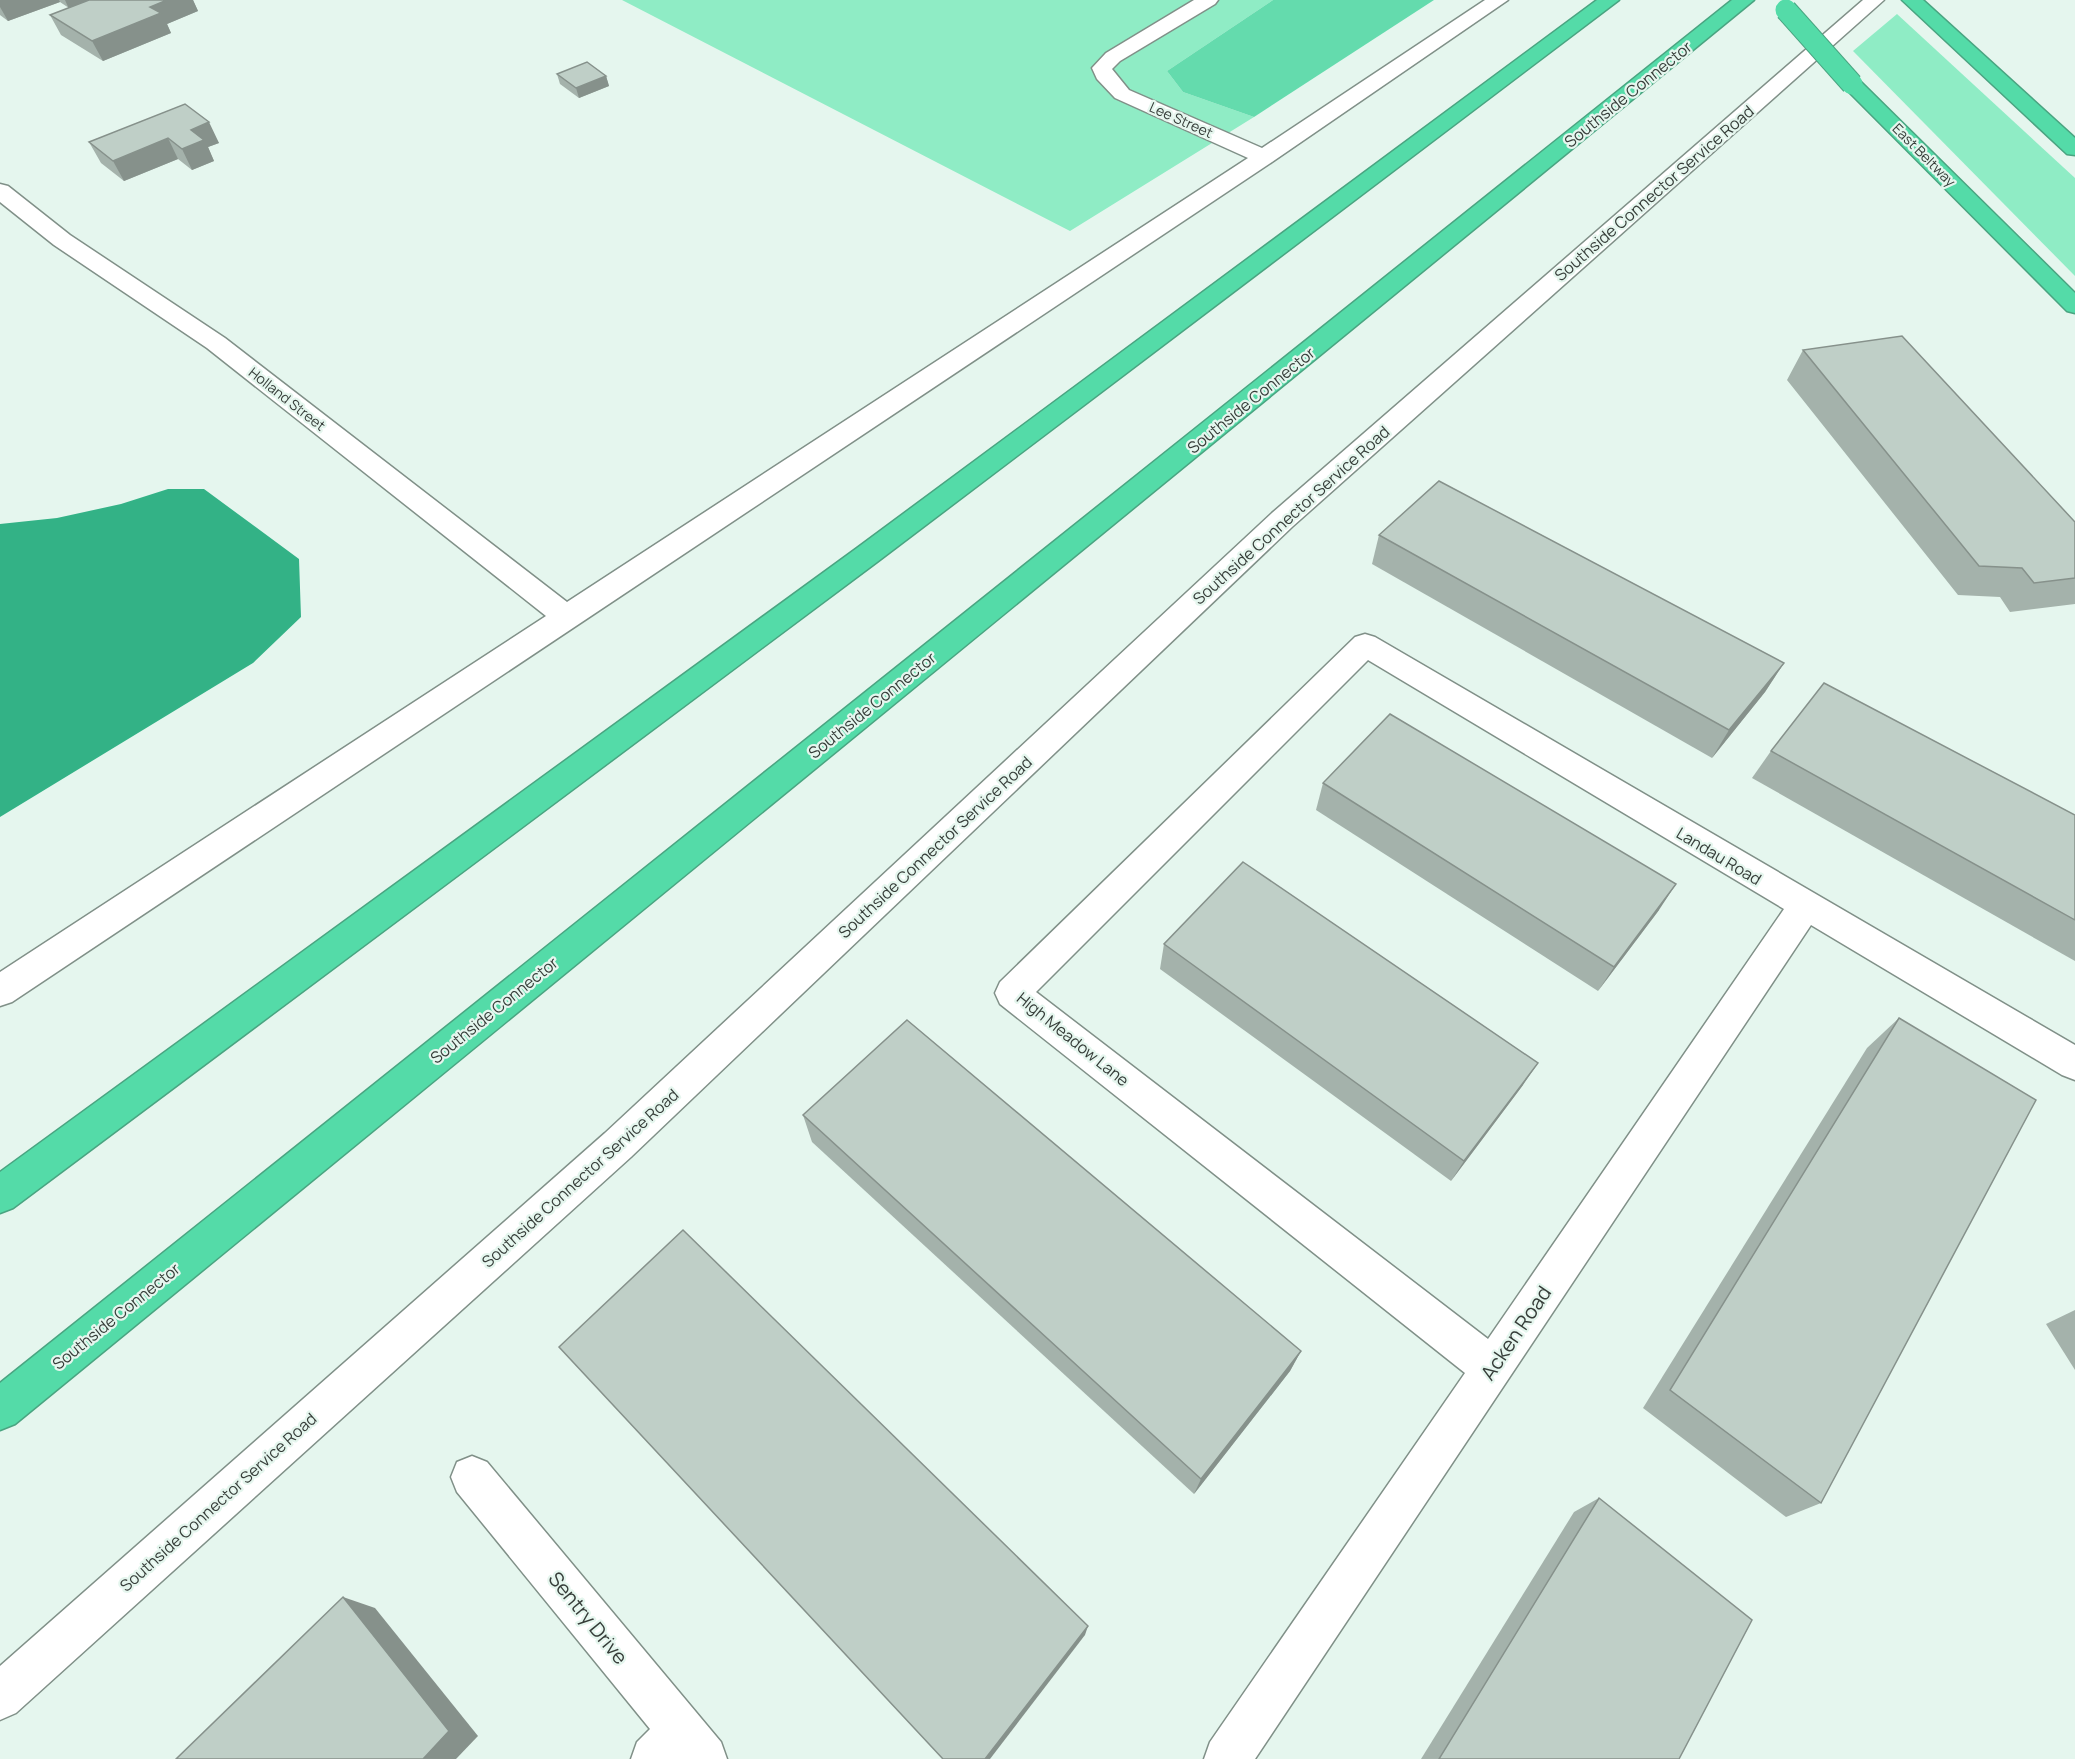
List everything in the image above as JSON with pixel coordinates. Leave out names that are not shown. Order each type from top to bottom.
[{"type":"highway","points":[[0,1195],[867,555],[1610,0]]},
{"type":"highway","name":"Southside Connector","points":[[0,1409],[1744,0]]},
{"type":"highway","points":[[1719,20],[1751,0]]},
{"type":"highway","name":"East Beltway","points":[[1777,0],[1852,84],[2075,306]]},
{"type":"highway","points":[[1918,6],[2075,149]]},
{"type":"highway","points":[[0,1426],[368,1113]]},
{"type":"street","name":"Lee Street","points":[[1208,0],[1113,57],[1102,68],[1104,75],[1122,94],[1264,157]]},
{"type":"street","points":[[0,991],[1264,157],[1498,0]]},
{"type":"street","name":"Southside Connector Service Road","points":[[0,1697],[618,1145],[1282,520],[1874,0]]},
{"type":"street","name":"Holland Street","points":[[0,191],[62,240],[216,343],[566,617]]},
{"type":"street","name":"Landau Road","points":[[1365,645],[2075,1065]]},
{"type":"street","name":"High Meadow Lane","points":[[1365,645],[1012,993],[1492,1368]]},
{"type":"street","name":"Acken Road","points":[[1227,1759],[1805,906]]},
{"type":"street","name":"Sentry Drive","points":[[472,1477],[679,1749]]},
{"type":"shaded area","points":[[622,0],[1273,0],[1167,71],[1183,92],[1254,117],[1070,231]]},
{"type":"shaded area","points":[[1273,0],[1434,0],[1254,117],[1183,92],[1167,71]]},
{"type":"shaded area","points":[[1897,14],[2075,178],[2075,276],[1853,51]]},
{"type":"shaded area","points":[[168,489],[204,489],[299,559],[301,617],[253,663],[0,817],[0,524],[57,518],[121,504]]},
{"type":"building","points":[[89,0],[167,0],[150,7],[161,13],[92,41],[50,15]]},
{"type":"building","points":[[587,62],[606,76],[576,88],[557,74]]},
{"type":"building","points":[[185,104],[209,122],[191,130],[204,140],[182,149],[168,138],[113,161],[89,142]]},
{"type":"building","points":[[1902,336],[2075,522],[2075,578],[2034,583],[2022,568],[1979,566],[1803,350]]},
{"type":"building","points":[[1439,481],[1784,663],[1729,730],[1379,535]]},
{"type":"building","points":[[1824,683],[2075,815],[2075,920],[1771,751]]},
{"type":"building","points":[[1390,714],[1676,884],[1614,967],[1323,783]]},
{"type":"building","points":[[1243,862],[1538,1063],[1464,1161],[1164,944]]},
{"type":"building","points":[[1899,1018],[2036,1100],[1821,1503],[1670,1390]]},
{"type":"building","points":[[907,1020],[1301,1351],[1201,1479],[803,1115]]},
{"type":"building","points":[[683,1230],[1088,1626],[985,1759],[943,1759],[559,1347]]},
{"type":"building","points":[[1599,1498],[1752,1620],[1679,1759],[1439,1759]]},
{"type":"building","points":[[343,1597],[449,1731],[423,1759],[176,1759]]}]
